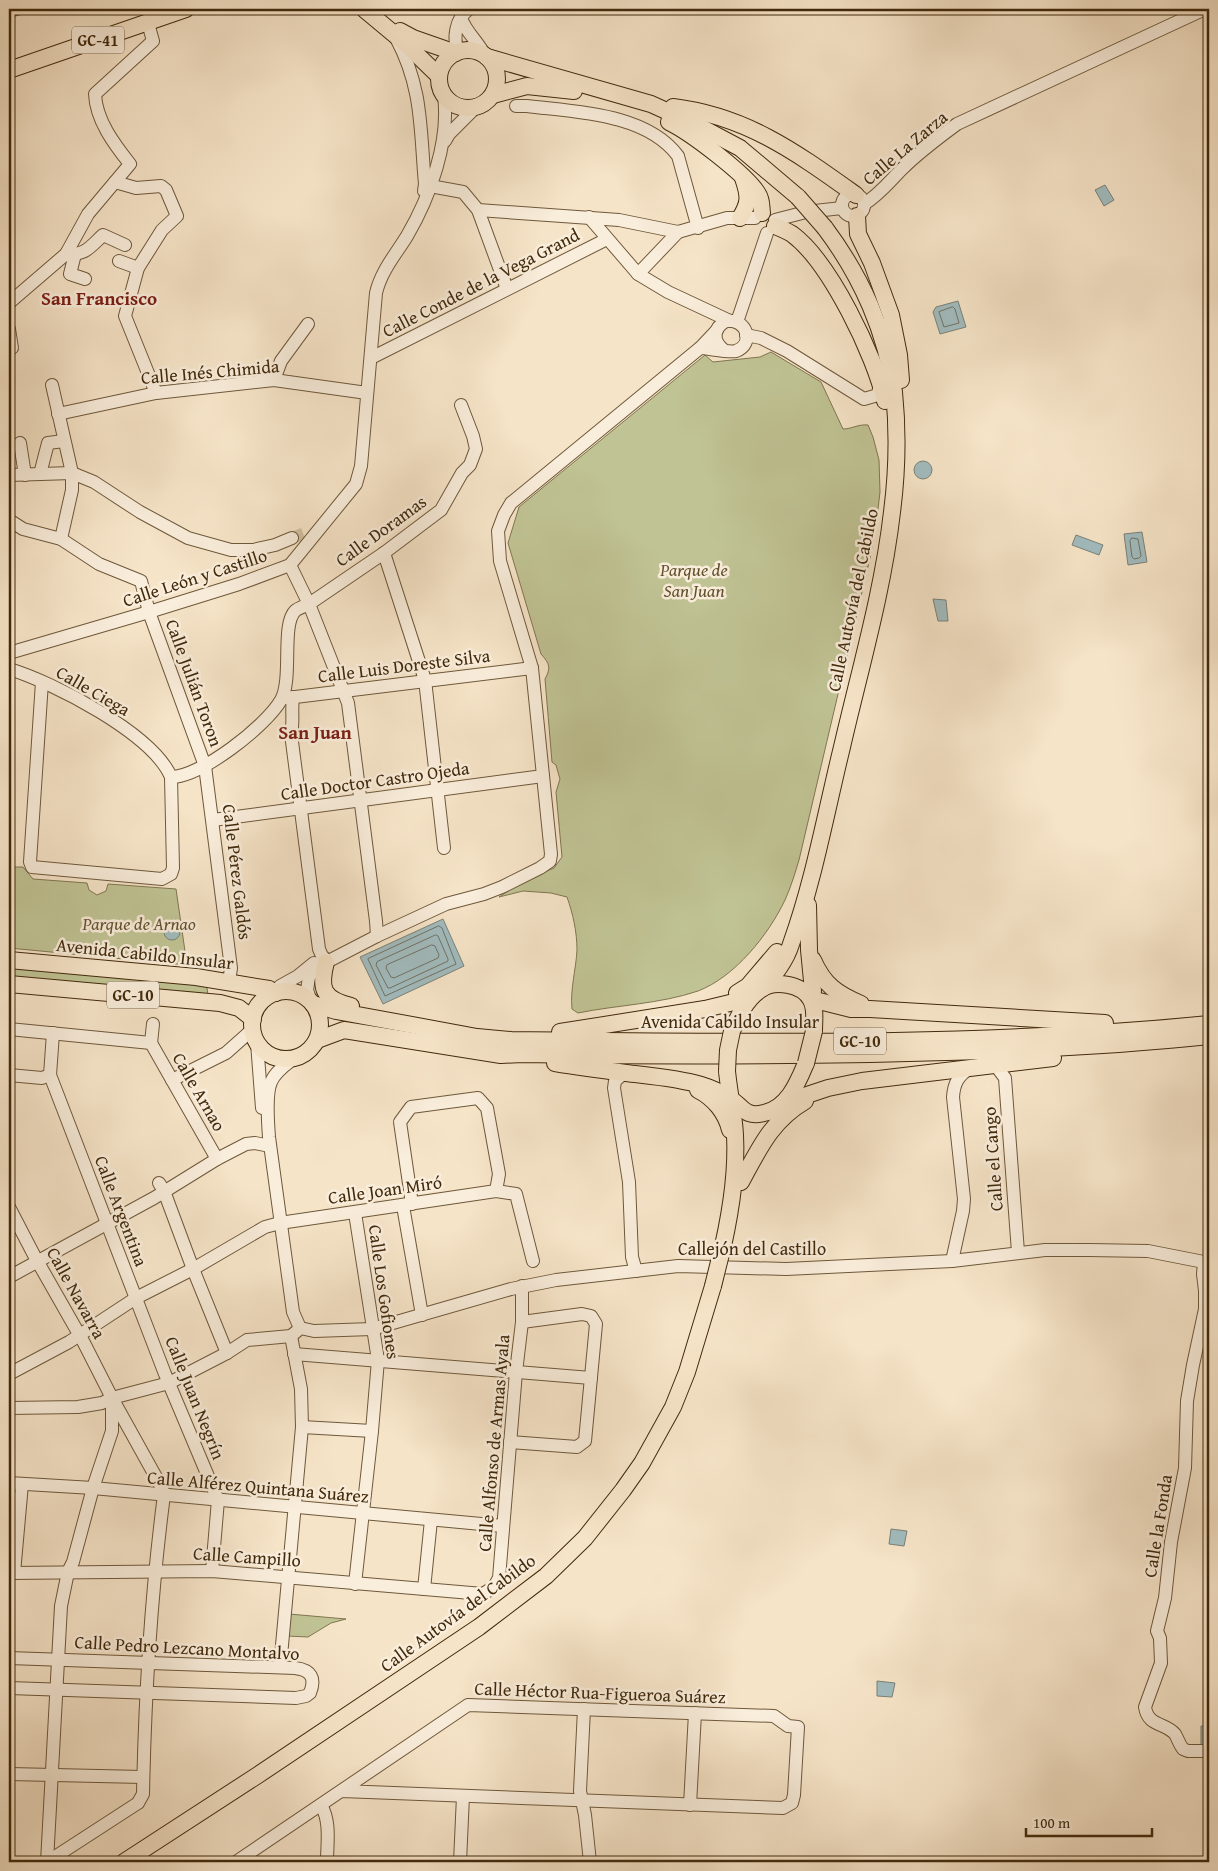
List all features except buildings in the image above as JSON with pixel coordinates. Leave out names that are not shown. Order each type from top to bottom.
[{"type":"main road","name":"GC-41","points":[[9,70],[186,9]]},
{"type":"main road","points":[[364,9],[388,28],[439,76]]},
{"type":"main road","points":[[388,28],[457,53]]},
{"type":"main road","points":[[472,51],[486,57],[496,71],[497,79],[493,95],[483,105],[476,107],[459,107],[451,103],[444,96],[439,83],[442,66],[448,58],[457,53],[472,51]]},
{"type":"main road","name":"Calle Autovía del Cabildo","points":[[486,57],[651,104],[740,148],[798,196],[837,244],[858,280],[874,314],[884,345],[894,393],[896,460],[892,512],[877,600],[808,885],[791,946],[780,967],[761,989]]},
{"type":"main road","name":"Calle Autovía del Cabildo","points":[[493,95],[527,86],[624,101],[672,114]]},
{"type":"main road","points":[[624,101],[677,126],[743,176],[757,191],[761,199],[757,221]]},
{"type":"main road","points":[[651,104],[686,108],[717,116],[750,128],[797,153],[855,206],[858,234],[872,263],[891,315],[899,356],[902,403],[896,460]]},
{"type":"main road","points":[[743,176],[748,193],[747,206],[757,221],[792,234],[816,259],[847,307],[880,381],[896,460]]},
{"type":"main road","name":"Calle Autovía del Cabildo","points":[[808,885],[809,950],[812,978],[811,999]]},
{"type":"main road","points":[[717,1006],[748,986],[766,966],[783,944],[802,906]]},
{"type":"main road","points":[[809,950],[817,970],[827,984],[841,995],[870,1008]]},
{"type":"main road","points":[[324,958],[322,980],[326,995],[339,1003],[388,1021]]},
{"type":"main road","name":"Avenida Cabildo Insular","points":[[9,960],[196,977],[269,989],[277,993]]},
{"type":"main road","name":"GC-10","points":[[9,984],[220,1003],[239,1008],[254,1030],[264,1051],[282,1059],[293,1059],[303,1055],[311,1049],[317,1040]]},
{"type":"main road","points":[[511,1040],[717,1006],[734,1002],[761,989],[781,984],[802,990],[811,999],[851,1009],[870,1008],[1171,1028]]},
{"type":"main road","points":[[731,1099],[727,1071],[728,1050],[732,1031],[746,1006],[761,989]]},
{"type":"main road","points":[[254,1030],[256,1010],[261,1003],[277,993]]},
{"type":"main road","name":"GC-10","points":[[277,993],[296,993],[312,1003]]},
{"type":"main road","points":[[781,1104],[796,1086],[806,1063],[815,1020],[811,999]]},
{"type":"main road","points":[[312,1003],[318,1012],[320,1022],[317,1040]]},
{"type":"main road","name":"Avenida Cabildo Insular","points":[[312,1003],[336,1011],[388,1021],[477,1037],[511,1040],[776,1043],[999,1038],[1209,1024]]},
{"type":"main road","name":"Avenida Cabildo Insular","points":[[317,1040],[344,1030],[501,1056],[522,1054],[777,1055],[988,1052],[1161,1042],[1209,1036]]},
{"type":"main road","points":[[501,1056],[681,1080],[715,1090],[731,1099],[744,1112],[754,1115],[766,1113],[781,1104],[828,1088],[862,1081],[996,1066],[1161,1042]]},
{"type":"main road","points":[[681,1080],[706,1094],[724,1114],[736,1160]]},
{"type":"main road","points":[[741,1182],[768,1132],[796,1106],[828,1088]]},
{"type":"main road","name":"Calle Autovía del Cabildo","points":[[124,1862],[479,1627],[546,1576],[585,1538],[642,1463],[673,1406],[687,1372],[713,1286],[730,1214],[736,1160],[731,1099]]},
{"type":"main road","name":"Calle Autovía del Cabildo","points":[[730,1214],[746,1161],[762,1129],[781,1104]]},
{"type":"main road","points":[[110,1862],[151,1844]]},
{"type":"street","name":"Calle La Zarza","points":[[855,206],[877,196],[903,168],[957,124],[1205,9]]},
{"type":"street","points":[[457,53],[454,41],[465,14]]},
{"type":"street","points":[[465,14],[463,25],[481,47],[486,57]]},
{"type":"street","points":[[9,303],[66,254],[88,214],[130,164],[112,142],[95,105],[95,94],[153,41],[148,23]]},
{"type":"street","points":[[388,28],[410,68],[419,102],[425,184],[422,206]]},
{"type":"street","points":[[368,392],[378,282],[408,234],[430,186],[443,143],[447,114],[444,96]]},
{"type":"street","points":[[516,106],[610,118],[628,122],[650,132],[671,147],[678,156],[698,228]]},
{"type":"street","points":[[443,143],[449,134],[476,107]]},
{"type":"street","points":[[115,182],[136,188],[161,186],[166,190],[177,216],[162,230],[138,268],[125,316],[156,393]]},
{"type":"street","points":[[430,186],[463,192],[478,210],[507,289]]},
{"type":"street","points":[[478,210],[620,220],[678,232],[855,206]]},
{"type":"street","points":[[589,217],[638,274],[668,292],[744,327],[746,335],[744,344],[737,350],[700,348]]},
{"type":"street","points":[[733,321],[757,221]]},
{"type":"street","points":[[638,274],[678,232]]},
{"type":"street","points":[[66,254],[86,252],[103,235],[124,245]]},
{"type":"street","name":"Calle Conde de la Vega Grand","points":[[371,358],[607,239]]},
{"type":"street","points":[[66,254],[74,258],[70,274],[85,279]]},
{"type":"street","points":[[119,261],[138,268]]},
{"type":"street","points":[[312,1003],[307,990],[309,977],[324,958],[446,904],[502,887],[550,861],[551,854],[532,668],[500,561],[498,531],[511,502],[700,348],[722,323],[733,321]]},
{"type":"street","points":[[274,380],[281,361],[308,324]]},
{"type":"street","points":[[9,330],[10,348]]},
{"type":"street","points":[[717,330],[715,334],[717,343],[724,350]]},
{"type":"street","points":[[746,335],[761,338],[787,351],[864,399],[878,395],[880,381]]},
{"type":"street","name":"Calle Inés Chimida","points":[[58,414],[156,393],[274,380],[368,392]]},
{"type":"street","points":[[9,520],[23,528],[61,539],[72,490],[72,473],[52,385]]},
{"type":"street","name":"Calle León y Castillo","points":[[9,661],[290,565],[310,533],[356,484],[361,466],[368,392]]},
{"type":"street","name":"Calle Doramas","points":[[287,698],[288,634],[291,617],[296,610],[309,604],[384,553],[441,510],[462,474],[470,465],[476,449],[461,405]]},
{"type":"street","points":[[40,474],[48,443],[64,440]]},
{"type":"street","points":[[20,443],[25,475]]},
{"type":"street","points":[[9,475],[72,473],[94,482],[140,512],[188,538],[231,550],[253,550],[292,538]]},
{"type":"street","name":"Calle Julián Toron","points":[[61,539],[99,564],[141,582],[149,612],[205,766]]},
{"type":"street","points":[[384,553],[425,680],[444,848]]},
{"type":"street","points":[[290,565],[309,604],[348,703],[377,936]]},
{"type":"street","name":"Calle Ciega","points":[[9,661],[42,682],[55,687],[108,716],[161,760],[171,777]]},
{"type":"street","name":"Calle Luis Doreste Silva","points":[[287,698],[532,668]]},
{"type":"street","points":[[42,682],[30,862],[32,866],[162,879],[171,874],[173,868],[171,777],[178,777],[205,766],[251,734],[287,698],[292,707],[294,722],[291,734],[300,809],[324,958]]},
{"type":"street","name":"Calle Pérez Galdós","points":[[205,766],[231,968],[229,982]]},
{"type":"street","name":"Calle Doctor Castro Ojeda","points":[[213,820],[360,802],[543,776]]},
{"type":"street","points":[[277,993],[280,986],[298,976],[314,963],[318,957],[324,958]]},
{"type":"street","points":[[9,1029],[151,1043],[153,1024]]},
{"type":"street","points":[[172,1080],[226,1053],[254,1030]]},
{"type":"street","points":[[254,1030],[262,1110],[269,1142],[296,1332],[294,1354],[301,1389],[302,1427],[280,1667]]},
{"type":"street","points":[[9,1075],[42,1078],[50,1075],[53,1033]]},
{"type":"street","name":"Calle Arnao","points":[[151,1043],[217,1159]]},
{"type":"street","points":[[269,1142],[268,1109],[270,1082],[293,1059]]},
{"type":"street","name":"Calle el Cango","points":[[996,1066],[1005,1078],[1018,1252]]},
{"type":"street","points":[[952,1261],[964,1200],[952,1097],[954,1086],[960,1074],[970,1068]]},
{"type":"street","points":[[624,1073],[615,1081],[614,1088],[630,1182],[632,1257],[636,1271]]},
{"type":"street","name":"Calle Argentina","points":[[50,1075],[136,1298]]},
{"type":"street","points":[[422,1315],[400,1122],[411,1107],[478,1098],[487,1108],[499,1174],[496,1191],[516,1194],[533,1261]]},
{"type":"street","points":[[9,1277],[107,1224],[162,1187],[246,1144],[269,1142]]},
{"type":"street","points":[[162,1187],[227,1353]]},
{"type":"street","name":"Calle Joan Miró","points":[[9,1374],[80,1335],[136,1298],[193,1269],[265,1227],[280,1223],[496,1191]]},
{"type":"street","name":"Calle Navarra","points":[[9,1207],[80,1335],[164,1495]]},
{"type":"street","name":"Calle Los Gofiones","points":[[355,1213],[378,1360],[355,1584]]},
{"type":"street","name":"Callejón del Castillo","points":[[9,1408],[78,1407],[102,1403],[112,1398],[169,1383],[227,1353],[247,1340],[296,1332],[372,1329],[522,1286],[556,1280],[678,1266],[786,1268],[952,1261],[1046,1250],[1148,1251],[1206,1262]]},
{"type":"street","name":"Calle la Fonda","points":[[1206,1262],[1202,1274],[1205,1291],[1205,1309],[1192,1365],[1187,1401],[1185,1468],[1171,1542],[1165,1598],[1157,1631],[1160,1638],[1161,1663],[1145,1708],[1149,1719],[1175,1734],[1183,1748],[1209,1751]]},
{"type":"street","name":"Calle Alfonso de Armas Ayala","points":[[483,1594],[494,1587],[499,1578],[516,1372],[522,1322],[522,1286]]},
{"type":"street","name":"Calle Juan Negrín","points":[[136,1298],[218,1500],[212,1571]]},
{"type":"street","points":[[510,1442],[577,1447],[585,1441],[596,1324],[591,1316],[582,1314],[522,1322]]},
{"type":"street","points":[[294,1354],[591,1378]]},
{"type":"street","points":[[47,1862],[61,1606],[68,1572],[73,1562],[93,1488],[112,1431],[112,1398]]},
{"type":"street","points":[[302,1427],[372,1431]]},
{"type":"street","name":"Calle Alférez Quintana Suárez","points":[[9,1483],[93,1488],[503,1526]]},
{"type":"street","points":[[11,1573],[22,1484]]},
{"type":"street","points":[[47,1862],[138,1803],[142,1794],[148,1663],[164,1495]]},
{"type":"street","points":[[424,1589],[431,1520]]},
{"type":"street","name":"Calle Campillo","points":[[11,1573],[156,1570],[212,1571],[483,1594]]},
{"type":"street","name":"Calle Pedro Lezcano Montalvo","points":[[9,1658],[280,1667],[302,1669],[312,1674],[313,1682],[310,1693],[296,1698],[9,1688]]},
{"type":"street","name":"Calle Héctor Rua-Figueroa Suárez","points":[[236,1862],[468,1705],[774,1716],[788,1726],[798,1727],[792,1803],[784,1808],[690,1805]]},
{"type":"street","points":[[584,1709],[580,1791],[585,1815],[590,1862]]},
{"type":"street","points":[[342,1791],[690,1805],[695,1713]]},
{"type":"street","points":[[374,1770],[372,1780],[378,1792]]},
{"type":"street","points":[[9,1774],[143,1777]]},
{"type":"street","points":[[460,1862],[463,1796]]},
{"type":"street","points":[[321,1805],[327,1815],[327,1862]]},
{"type":"green space","name":"Parque de San Juan","points":[[771,352],[821,382],[843,429],[868,425],[879,460],[880,492],[870,558],[799,860],[787,895],[770,927],[738,965],[725,976],[698,991],[684,995],[654,1002],[578,1013],[572,1009],[577,943],[567,897],[551,893],[523,891],[499,897],[523,881],[554,868],[562,857],[556,792],[560,779],[556,765],[552,762],[545,679],[549,666],[541,654],[508,543],[519,507],[705,355],[713,362],[760,357]]},
{"type":"green space","name":"Parque de Arnao","points":[[9,867],[23,867],[33,879],[87,883],[89,890],[97,895],[106,891],[108,884],[176,889],[187,965],[103,957],[102,950],[94,944],[85,947],[82,955],[9,948]]},
{"type":"green space","points":[[9,965],[206,981],[208,995],[9,977]]},
{"type":"green space","points":[[289,1614],[346,1619],[331,1623],[308,1637],[287,1636]]},
{"type":"water","points":[[1105,185],[1114,200],[1104,206],[1095,190]]},
{"type":"water","points":[[958,301],[966,327],[940,334],[933,312],[936,307]]},
{"type":"water","points":[[923,461],[929,464],[932,470],[929,476],[923,479],[917,476],[914,470],[917,464]]},
{"type":"water","points":[[1142,532],[1147,562],[1128,565],[1124,534]]},
{"type":"water","points":[[1076,535],[1103,545],[1099,555],[1072,545]]},
{"type":"water","points":[[933,599],[946,600],[948,621],[938,621]]},
{"type":"water","points":[[443,919],[464,966],[383,1004],[360,957]]},
{"type":"water","points":[[172,924],[180,932],[172,940],[164,932]]},
{"type":"water","points":[[891,1529],[907,1531],[904,1546],[889,1544]]},
{"type":"water","points":[[877,1681],[895,1683],[892,1697],[877,1696]]},
{"type":"water","points":[[1201,1726],[1209,1726],[1209,1747],[1201,1746]]},
{"type":"waterway","points":[[9,17],[20,14],[28,9]]},
{"type":"tunnel","points":[[292,538],[305,533]]},
{"type":"district","name":"San Francisco","points":[[99,298]]},
{"type":"district","name":"San Juan","points":[[315,732]]}]
